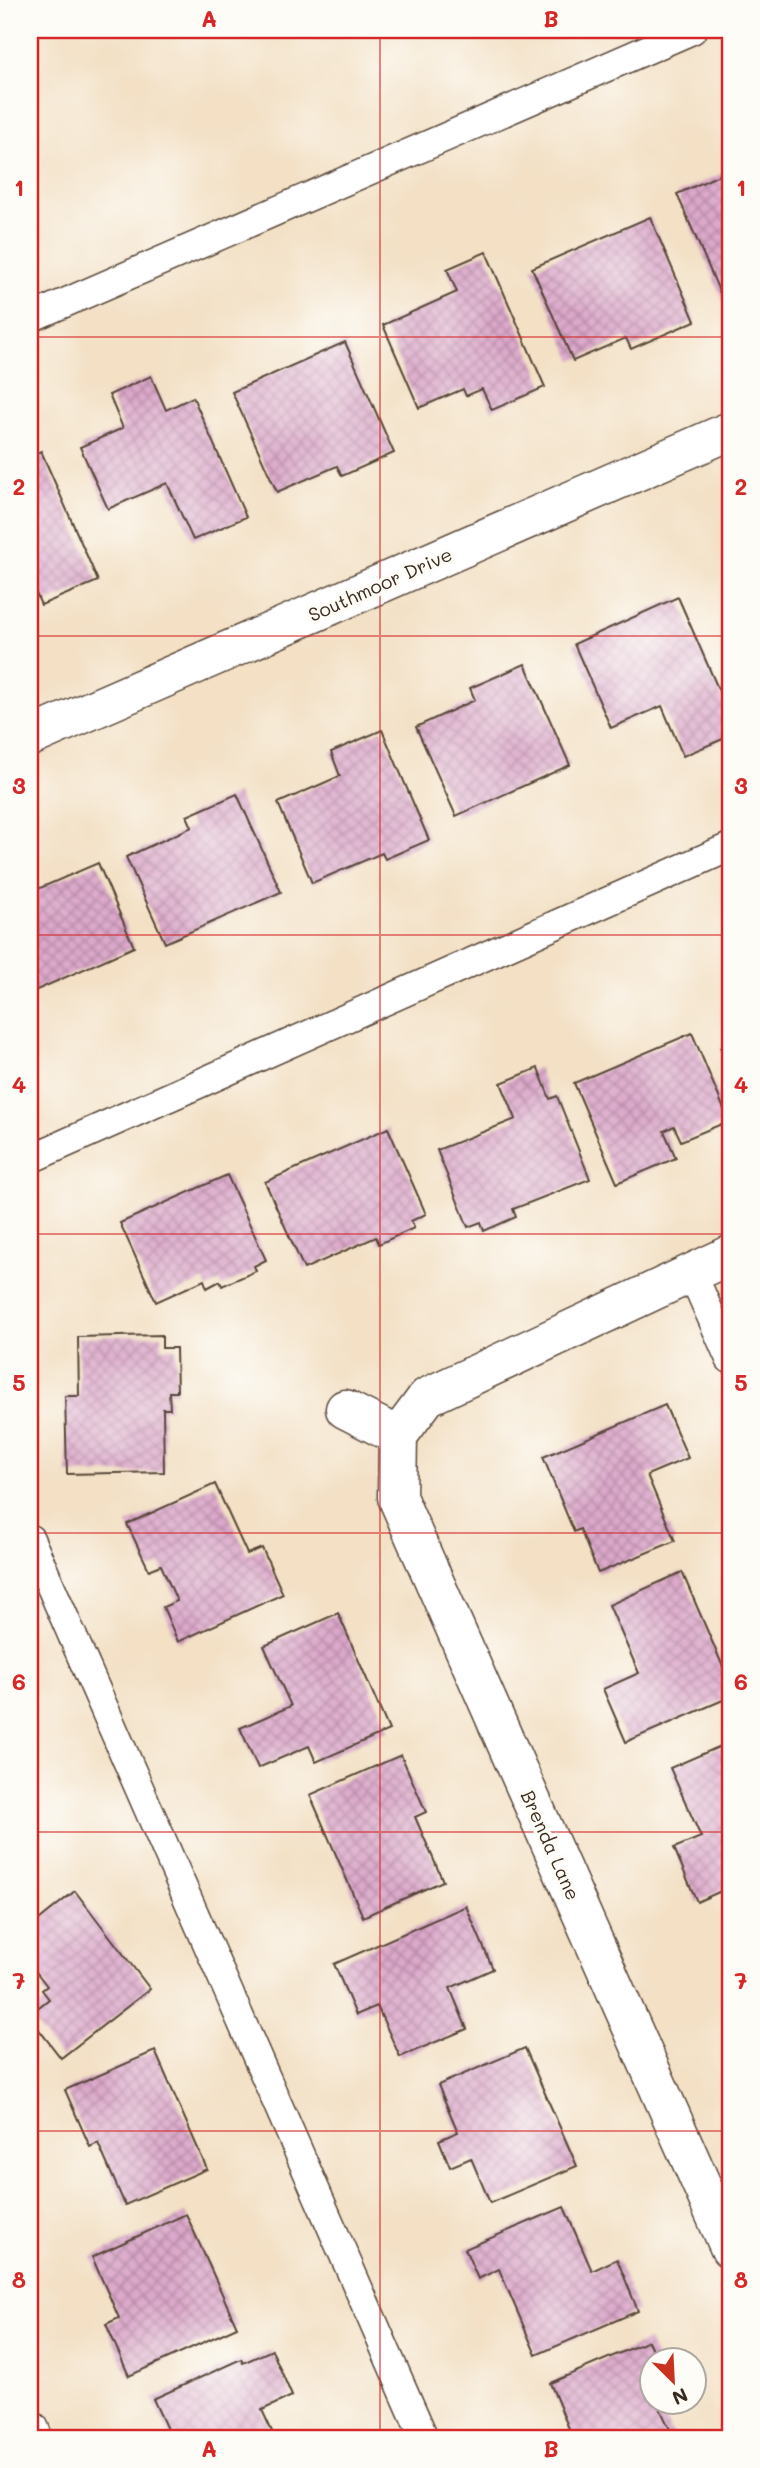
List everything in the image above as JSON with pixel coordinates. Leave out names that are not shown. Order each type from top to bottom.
[{"type":"street","name":"Southmoor Drive","points":[[30,737],[730,431]]},
{"type":"street","points":[[345,1409],[398,1436],[427,1396],[730,1255]]},
{"type":"street","name":"Brenda Lane","points":[[398,1436],[397,1497],[730,2249]]},
{"type":"street","points":[[30,2430],[33,2438]]},
{"type":"lane","points":[[30,318],[692,30]]},
{"type":"lane","points":[[30,1159],[730,847]]},
{"type":"lane","points":[[692,1273],[730,1359]]},
{"type":"lane","points":[[30,1539],[424,2438]]},
{"type":"building","points":[[730,170],[730,305],[726,307],[677,194]]},
{"type":"building","points":[[650,217],[695,321],[631,349],[626,338],[573,361],[532,268]]},
{"type":"building","points":[[486,252],[545,387],[492,410],[482,389],[466,396],[463,389],[419,408],[383,325],[457,292],[447,269]]},
{"type":"building","points":[[345,342],[394,453],[342,476],[337,466],[277,492],[232,392]]},
{"type":"building","points":[[151,376],[166,410],[193,397],[246,517],[193,540],[167,483],[108,509],[80,447],[123,428],[109,395]]},
{"type":"building","points":[[41,451],[98,581],[41,605],[30,580],[30,456]]},
{"type":"building","points":[[678,597],[730,716],[730,736],[683,756],[662,706],[611,728],[574,644]]},
{"type":"building","points":[[525,664],[570,765],[456,816],[416,727],[475,700],[470,688]]},
{"type":"building","points":[[382,730],[429,840],[385,859],[382,853],[312,883],[278,803],[340,776],[331,752]]},
{"type":"building","points":[[237,794],[281,892],[165,943],[126,857],[192,827],[187,816]]},
{"type":"building","points":[[98,863],[134,947],[30,993],[30,884],[35,882],[38,889]]},
{"type":"building","points":[[692,1033],[729,1121],[681,1141],[674,1126],[664,1131],[676,1158],[617,1183],[574,1083]]},
{"type":"building","points":[[730,1044],[730,1070],[721,1048]]},
{"type":"building","points":[[538,1068],[550,1099],[557,1096],[590,1179],[513,1209],[516,1217],[484,1231],[481,1222],[468,1227],[437,1150],[516,1119],[501,1083]]},
{"type":"building","points":[[388,1128],[426,1214],[411,1221],[414,1228],[379,1244],[376,1237],[304,1269],[265,1182]]},
{"type":"building","points":[[227,1175],[266,1260],[254,1266],[256,1271],[222,1286],[220,1281],[207,1288],[204,1280],[156,1302],[120,1223]]},
{"type":"building","points":[[162,1335],[162,1348],[176,1348],[177,1392],[169,1392],[170,1409],[163,1409],[164,1472],[67,1474],[65,1396],[79,1396],[78,1337]]},
{"type":"building","points":[[665,1405],[688,1458],[647,1475],[675,1541],[598,1573],[580,1529],[574,1532],[543,1457]]},
{"type":"building","points":[[215,1484],[247,1554],[262,1548],[283,1594],[178,1642],[163,1607],[177,1601],[161,1565],[149,1570],[127,1524]]},
{"type":"building","points":[[682,1572],[730,1683],[730,1697],[626,1742],[603,1689],[639,1673],[609,1605]]},
{"type":"building","points":[[338,1613],[389,1730],[316,1762],[309,1746],[258,1768],[240,1728],[291,1706],[264,1646]]},
{"type":"building","points":[[730,1742],[730,1887],[697,1902],[674,1848],[701,1837],[670,1768]]},
{"type":"building","points":[[401,1755],[426,1812],[415,1817],[443,1881],[363,1917],[310,1795]]},
{"type":"building","points":[[75,1891],[150,1989],[61,2058],[30,2018],[30,2014],[49,1999],[42,1990],[47,1986],[30,1964],[30,1927]]},
{"type":"building","points":[[466,1906],[493,1969],[450,1988],[467,2029],[400,2057],[377,2006],[356,2015],[334,1964]]},
{"type":"building","points":[[525,2048],[577,2166],[490,2203],[471,2158],[450,2167],[439,2140],[458,2132],[438,2085]]},
{"type":"building","points":[[155,2051],[207,2169],[125,2205],[98,2143],[90,2147],[65,2090]]},
{"type":"building","points":[[564,2207],[592,2271],[617,2259],[638,2311],[536,2355],[499,2269],[478,2279],[465,2249]]},
{"type":"building","points":[[186,2214],[237,2327],[129,2376],[106,2324],[119,2318],[92,2257]]},
{"type":"building","points":[[648,2341],[650,2346],[638,2346],[638,2416],[664,2416],[674,2438],[554,2438],[570,2431],[550,2383]]},
{"type":"building","points":[[272,2350],[292,2396],[262,2410],[275,2438],[171,2438],[153,2399],[241,2359],[243,2363]]}]
